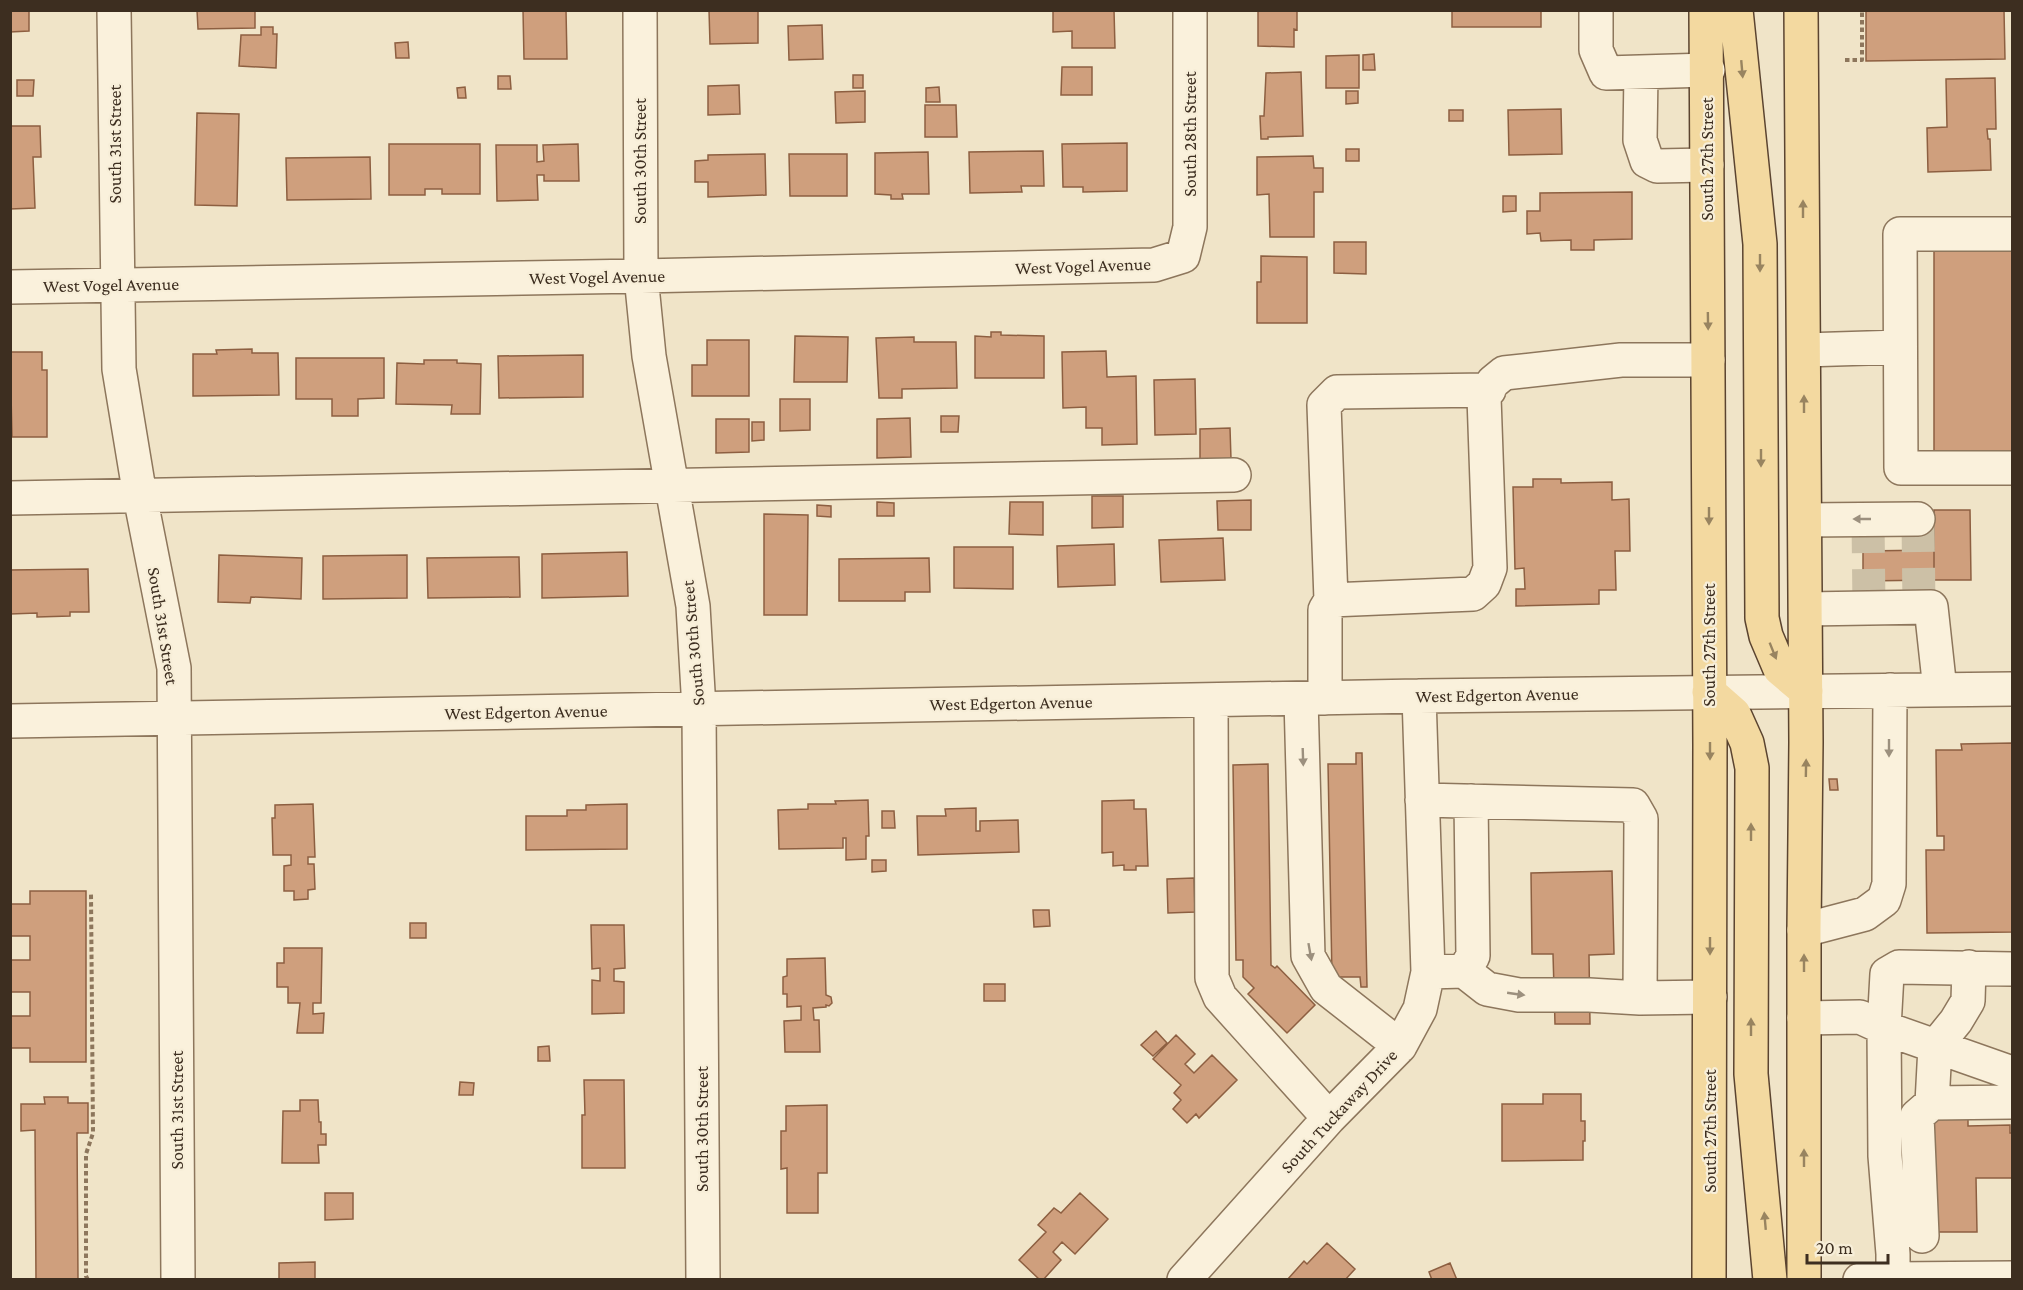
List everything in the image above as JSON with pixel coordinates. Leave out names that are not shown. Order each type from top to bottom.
[{"type":"main road","name":"South 27th Street","points":[[1706,10],[1710,1280]]},
{"type":"main road","points":[[1736,10],[1760,244],[1762,618],[1780,669],[1806,691]]},
{"type":"main road","points":[[1802,10],[1806,609],[1804,1280]]},
{"type":"main road","points":[[1709,692],[1734,714],[1748,743],[1752,768],[1751,1074],[1770,1280]]},
{"type":"street","name":"South 31st Street","points":[[114,10],[119,369],[140,496],[174,668],[178,1280]]},
{"type":"street","name":"South 30th Street","points":[[640,10],[640,276],[649,356],[693,606],[699,709],[703,1280]]},
{"type":"street","name":"South 28th Street","points":[[1183,256],[1190,227],[1191,10]]},
{"type":"street","points":[[1596,10],[1596,50],[1606,73],[1707,70]]},
{"type":"street","points":[[1641,72],[1640,140],[1647,161],[1657,166],[1707,165]]},
{"type":"street","points":[[2013,234],[1900,234],[1901,468],[2013,468]]},
{"type":"street","name":"West Vogel Avenue","points":[[10,287],[1154,265],[1183,256]]},
{"type":"street","points":[[1804,350],[1900,347]]},
{"type":"street","points":[[1331,600],[1473,594],[1484,584],[1490,568],[1484,398],[1493,382],[1504,373],[1621,360],[1708,360]]},
{"type":"street","points":[[1400,1046],[1326,988],[1308,956],[1313,699],[1325,610],[1331,600],[1324,405],[1337,392],[1489,390]]},
{"type":"street","points":[[10,498],[1234,476]]},
{"type":"street","points":[[1805,520],[1918,519]]},
{"type":"street","points":[[1806,609],[1931,607],[1940,690]]},
{"type":"street","name":"West Edgerton Avenue","points":[[10,721],[1419,696],[2013,689]]},
{"type":"street","points":[[1804,930],[1864,914],[1884,900],[1889,884],[1890,690]]},
{"type":"street","name":"South Tuckaway Drive","points":[[1184,1280],[1329,1118],[1400,1046],[1420,1009],[1428,972],[1419,696]]},
{"type":"street","points":[[1211,700],[1212,978],[1220,997],[1329,1118]]},
{"type":"street","points":[[1422,800],[1633,805],[1641,819],[1640,998]]},
{"type":"street","points":[[1464,971],[1473,956],[1471,801]]},
{"type":"street","points":[[1893,1279],[1885,1156],[1884,1028],[1887,974],[1899,967],[2013,969]]},
{"type":"street","points":[[1932,1103],[1935,1047],[1956,1021],[1968,1001],[1969,967]]},
{"type":"street","points":[[1428,972],[1464,971],[1487,989],[1519,995],[1710,997]]},
{"type":"street","points":[[1804,1018],[1860,1017],[1935,1047],[2013,1073]]},
{"type":"street","points":[[1922,1236],[1917,1116],[1932,1103],[2013,1102]]},
{"type":"street","points":[[1860,1280],[2013,1278]]},
{"type":"path","points":[[1845,60],[1862,60],[1862,10]]},
{"type":"path","points":[[88,1280],[86,1276],[86,1154],[93,1133],[91,894]]},
{"type":"building","points":[[10,10],[29,10],[29,31],[10,32]]},
{"type":"building","points":[[197,10],[255,10],[255,28],[198,29]]},
{"type":"building","points":[[523,10],[566,10],[567,59],[524,59]]},
{"type":"building","points":[[709,10],[758,10],[758,43],[710,44]]},
{"type":"building","points":[[1053,10],[1114,10],[1115,48],[1072,48],[1072,31],[1053,32]]},
{"type":"building","points":[[1258,10],[1297,10],[1294,47],[1258,46]]},
{"type":"building","points":[[1452,10],[1541,10],[1541,27],[1452,27]]},
{"type":"building","points":[[1866,10],[2004,10],[2005,59],[1866,61]]},
{"type":"building","points":[[822,25],[823,59],[789,60],[788,26]]},
{"type":"building","points":[[261,27],[273,27],[273,34],[277,34],[276,68],[239,66],[241,35],[261,35]]},
{"type":"building","points":[[408,42],[409,58],[396,58],[395,43]]},
{"type":"building","points":[[1374,54],[1375,70],[1363,70],[1363,55]]},
{"type":"building","points":[[1359,55],[1359,88],[1326,88],[1326,56]]},
{"type":"building","points":[[1062,67],[1092,67],[1092,95],[1061,95]]},
{"type":"building","points":[[1301,72],[1303,136],[1261,139],[1260,116],[1264,116],[1266,73]]},
{"type":"building","points":[[853,75],[863,75],[863,88],[853,88]]},
{"type":"building","points":[[498,76],[510,76],[511,89],[498,89]]},
{"type":"building","points":[[1995,78],[1996,129],[1987,129],[1988,139],[1990,139],[1991,170],[1928,172],[1927,128],[1947,127],[1946,79]]},
{"type":"building","points":[[17,80],[34,80],[33,96],[17,96]]},
{"type":"building","points":[[739,85],[740,114],[708,115],[708,86]]},
{"type":"building","points":[[465,87],[466,98],[458,98],[457,88]]},
{"type":"building","points":[[939,87],[940,102],[926,102],[926,88]]},
{"type":"building","points":[[865,91],[865,122],[836,123],[835,92]]},
{"type":"building","points":[[1346,91],[1358,91],[1358,103],[1346,104]]},
{"type":"building","points":[[925,105],[956,105],[957,137],[925,137]]},
{"type":"building","points":[[1561,109],[1562,154],[1509,155],[1508,110]]},
{"type":"building","points":[[1449,110],[1463,110],[1463,121],[1449,121]]},
{"type":"building","points":[[197,113],[239,114],[237,206],[195,205]]},
{"type":"building","points":[[10,126],[40,126],[41,157],[33,157],[35,208],[10,209]]},
{"type":"building","points":[[1127,143],[1127,191],[1083,192],[1083,187],[1063,187],[1062,144]]},
{"type":"building","points":[[389,144],[480,144],[480,194],[442,194],[442,189],[425,189],[425,195],[389,195]]},
{"type":"building","points":[[578,144],[579,181],[544,181],[544,175],[537,175],[538,200],[497,201],[496,145],[537,145],[537,162],[544,161],[543,145]]},
{"type":"building","points":[[1346,149],[1359,149],[1359,161],[1346,161]]},
{"type":"building","points":[[1043,151],[1044,186],[1021,186],[1022,192],[970,193],[969,152]]},
{"type":"building","points":[[928,152],[929,194],[902,194],[903,199],[891,199],[891,195],[875,194],[875,153]]},
{"type":"building","points":[[765,154],[766,195],[708,197],[708,182],[695,182],[695,161],[708,160],[708,155]]},
{"type":"building","points":[[789,154],[847,154],[847,196],[790,196]]},
{"type":"building","points":[[1313,156],[1314,168],[1323,168],[1323,192],[1314,192],[1314,237],[1270,237],[1269,194],[1257,195],[1257,157]]},
{"type":"building","points":[[370,157],[371,199],[287,200],[286,158]]},
{"type":"building","points":[[1632,192],[1632,239],[1594,240],[1594,250],[1571,250],[1571,240],[1541,241],[1540,233],[1527,234],[1527,211],[1540,211],[1540,193]]},
{"type":"building","points":[[1503,196],[1516,196],[1516,211],[1503,212]]},
{"type":"building","points":[[1334,242],[1366,242],[1366,274],[1334,273]]},
{"type":"building","points":[[1934,249],[2012,249],[2012,451],[1934,451]]},
{"type":"building","points":[[1261,256],[1307,257],[1307,323],[1257,323],[1257,282],[1261,282]]},
{"type":"building","points":[[991,332],[1001,332],[1001,335],[1044,336],[1044,378],[975,378],[975,336],[991,337]]},
{"type":"building","points":[[795,336],[848,337],[847,382],[794,382]]},
{"type":"building","points":[[914,337],[914,342],[956,342],[957,388],[902,389],[902,398],[879,398],[876,338]]},
{"type":"building","points":[[707,340],[749,340],[749,396],[692,396],[692,365],[707,365]]},
{"type":"building","points":[[252,349],[252,353],[278,353],[279,395],[193,396],[193,354],[217,354],[216,350]]},
{"type":"building","points":[[1106,351],[1107,377],[1136,376],[1137,444],[1102,445],[1102,428],[1086,428],[1086,407],[1063,408],[1062,352]]},
{"type":"building","points":[[10,352],[42,352],[42,370],[47,370],[47,437],[12,437]]},
{"type":"building","points":[[583,355],[583,397],[499,398],[498,356]]},
{"type":"building","points":[[296,358],[384,358],[384,398],[358,399],[358,416],[332,416],[332,399],[296,399]]},
{"type":"building","points":[[424,360],[457,360],[457,363],[481,364],[480,414],[451,414],[452,405],[396,404],[397,363],[424,364]]},
{"type":"building","points":[[1195,379],[1196,434],[1155,435],[1154,380]]},
{"type":"building","points":[[780,399],[810,399],[810,430],[780,431]]},
{"type":"building","points":[[941,416],[959,416],[958,432],[941,432]]},
{"type":"building","points":[[910,418],[911,457],[877,458],[877,419]]},
{"type":"building","points":[[716,419],[749,419],[749,452],[716,453]]},
{"type":"building","points":[[752,422],[764,422],[764,440],[752,441]]},
{"type":"building","points":[[1230,428],[1231,459],[1200,460],[1200,429]]},
{"type":"building","points":[[1533,479],[1561,479],[1561,483],[1612,482],[1612,500],[1629,499],[1630,551],[1615,551],[1616,590],[1599,590],[1599,604],[1516,606],[1516,589],[1525,589],[1524,568],[1515,569],[1513,487],[1533,487]]},
{"type":"building","points":[[1092,496],[1123,496],[1123,527],[1092,528]]},
{"type":"building","points":[[1251,500],[1251,530],[1218,530],[1217,501]]},
{"type":"building","points":[[877,502],[894,503],[894,516],[877,516]]},
{"type":"building","points":[[1010,502],[1043,502],[1043,535],[1009,534]]},
{"type":"building","points":[[817,505],[831,506],[831,517],[817,516]]},
{"type":"building","points":[[1934,510],[1970,510],[1971,580],[1934,580]]},
{"type":"building","points":[[764,514],[808,515],[807,615],[764,615]]},
{"type":"building","points":[[1223,538],[1225,580],[1161,582],[1159,540]]},
{"type":"building","points":[[1114,544],[1115,585],[1058,587],[1057,546]]},
{"type":"building","points":[[954,547],[1013,547],[1013,589],[954,588]]},
{"type":"building","points":[[1934,550],[1934,580],[1863,581],[1863,551]]},
{"type":"building","points":[[627,552],[628,596],[542,598],[542,554]]},
{"type":"building","points":[[219,555],[302,558],[301,599],[251,597],[250,603],[218,602]]},
{"type":"building","points":[[407,555],[407,598],[323,599],[323,556]]},
{"type":"building","points":[[519,557],[520,597],[428,598],[427,558]]},
{"type":"building","points":[[929,558],[930,592],[905,592],[905,601],[839,601],[839,559]]},
{"type":"building","points":[[88,569],[89,612],[70,612],[70,616],[37,617],[37,613],[10,614],[10,570]]},
{"type":"building","points":[[2012,743],[2012,932],[1927,933],[1926,850],[1944,850],[1944,836],[1937,836],[1936,750],[1962,750],[1961,744]]},
{"type":"building","points":[[1356,753],[1362,753],[1367,987],[1361,987],[1360,977],[1332,977],[1328,764],[1356,764]]},
{"type":"building","points":[[1268,764],[1271,965],[1275,968],[1277,966],[1315,1005],[1287,1033],[1248,994],[1254,988],[1243,977],[1243,960],[1236,960],[1233,765]]},
{"type":"building","points":[[1829,779],[1837,779],[1838,790],[1830,790]]},
{"type":"building","points":[[868,800],[869,836],[866,836],[866,859],[846,860],[846,838],[843,838],[843,848],[779,849],[778,810],[808,809],[808,804],[836,804],[835,801]]},
{"type":"building","points":[[1134,800],[1134,809],[1146,809],[1148,866],[1136,866],[1136,870],[1124,870],[1124,865],[1113,866],[1113,852],[1102,853],[1102,801]]},
{"type":"building","points":[[313,804],[315,857],[308,857],[308,864],[314,864],[315,889],[308,890],[308,899],[294,900],[294,891],[284,891],[284,866],[291,865],[291,855],[273,855],[272,818],[275,818],[275,805]]},
{"type":"building","points":[[627,804],[627,849],[526,850],[526,816],[567,816],[567,810],[586,810],[586,805]]},
{"type":"building","points":[[976,808],[976,831],[980,831],[980,821],[1018,820],[1019,852],[918,855],[917,816],[946,816],[945,809]]},
{"type":"building","points":[[882,811],[894,811],[895,828],[882,828]]},
{"type":"building","points":[[872,860],[886,860],[886,871],[872,872]]},
{"type":"building","points":[[1612,871],[1614,954],[1589,955],[1590,1024],[1555,1024],[1553,954],[1532,954],[1531,873]]},
{"type":"building","points":[[1194,878],[1195,912],[1168,913],[1167,879]]},
{"type":"building","points":[[30,891],[86,891],[86,1062],[30,1062],[30,1048],[10,1048],[10,1016],[30,1016],[30,992],[10,992],[10,960],[30,960],[30,936],[10,936],[10,904],[30,904]]},
{"type":"building","points":[[1033,910],[1049,910],[1050,926],[1034,927]]},
{"type":"building","points":[[410,923],[426,923],[426,938],[410,938]]},
{"type":"building","points":[[591,925],[624,925],[625,968],[614,969],[614,981],[624,982],[624,1013],[592,1014],[592,980],[600,981],[600,968],[592,969]]},
{"type":"building","points":[[284,948],[322,948],[321,1003],[313,1003],[313,1014],[324,1013],[323,1033],[297,1033],[300,1003],[288,1003],[288,987],[277,987],[277,963],[284,963]]},
{"type":"building","points":[[825,958],[826,995],[831,997],[832,1003],[826,1007],[813,1008],[814,1020],[819,1020],[820,1052],[785,1052],[784,1021],[801,1020],[801,1006],[787,1007],[787,994],[783,994],[783,977],[787,976],[787,959]]},
{"type":"building","points":[[984,984],[1005,984],[1005,1001],[984,1001]]},
{"type":"building","points":[[1156,1031],[1167,1043],[1153,1056],[1141,1045]]},
{"type":"building","points":[[1176,1035],[1195,1054],[1185,1064],[1194,1073],[1212,1055],[1237,1080],[1199,1118],[1196,1114],[1187,1123],[1173,1109],[1181,1100],[1174,1093],[1181,1085],[1153,1059]]},
{"type":"building","points":[[549,1046],[550,1061],[538,1061],[538,1047]]},
{"type":"building","points":[[584,1080],[624,1080],[625,1168],[582,1168]]},
{"type":"building","points":[[460,1082],[474,1083],[473,1095],[459,1095]]},
{"type":"building","points":[[1543,1094],[1581,1094],[1581,1121],[1585,1121],[1583,1160],[1502,1161],[1502,1104],[1543,1104]]},
{"type":"building","points":[[44,1097],[68,1097],[68,1103],[88,1103],[88,1133],[77,1133],[78,1280],[36,1280],[35,1130],[21,1131],[21,1104],[45,1104]]},
{"type":"building","points":[[300,1100],[318,1100],[321,1134],[326,1134],[326,1145],[318,1145],[319,1163],[282,1163],[283,1111],[300,1111]]},
{"type":"building","points":[[827,1105],[827,1173],[818,1173],[818,1213],[787,1213],[787,1168],[781,1169],[781,1131],[786,1131],[786,1106]]},
{"type":"building","points":[[1921,1117],[1968,1118],[1968,1126],[2010,1125],[2012,1178],[1976,1178],[1977,1232],[1934,1232]]},
{"type":"building","points":[[325,1193],[353,1193],[353,1219],[325,1220]]},
{"type":"building","points":[[1080,1193],[1108,1219],[1075,1254],[1062,1242],[1053,1252],[1061,1260],[1043,1280],[1040,1280],[1019,1260],[1046,1232],[1038,1225],[1054,1208],[1061,1213]]},
{"type":"building","points":[[1327,1243],[1355,1269],[1345,1280],[1287,1280],[1304,1261],[1307,1264]]},
{"type":"building","points":[[315,1262],[315,1280],[279,1280],[279,1263]]},
{"type":"building","points":[[1450,1263],[1457,1280],[1432,1280],[1429,1272]]},
{"type":"tunnel","points":[[1918,519],[1919,608]]},
{"type":"tunnel","points":[[1868,520],[1869,608]]}]
